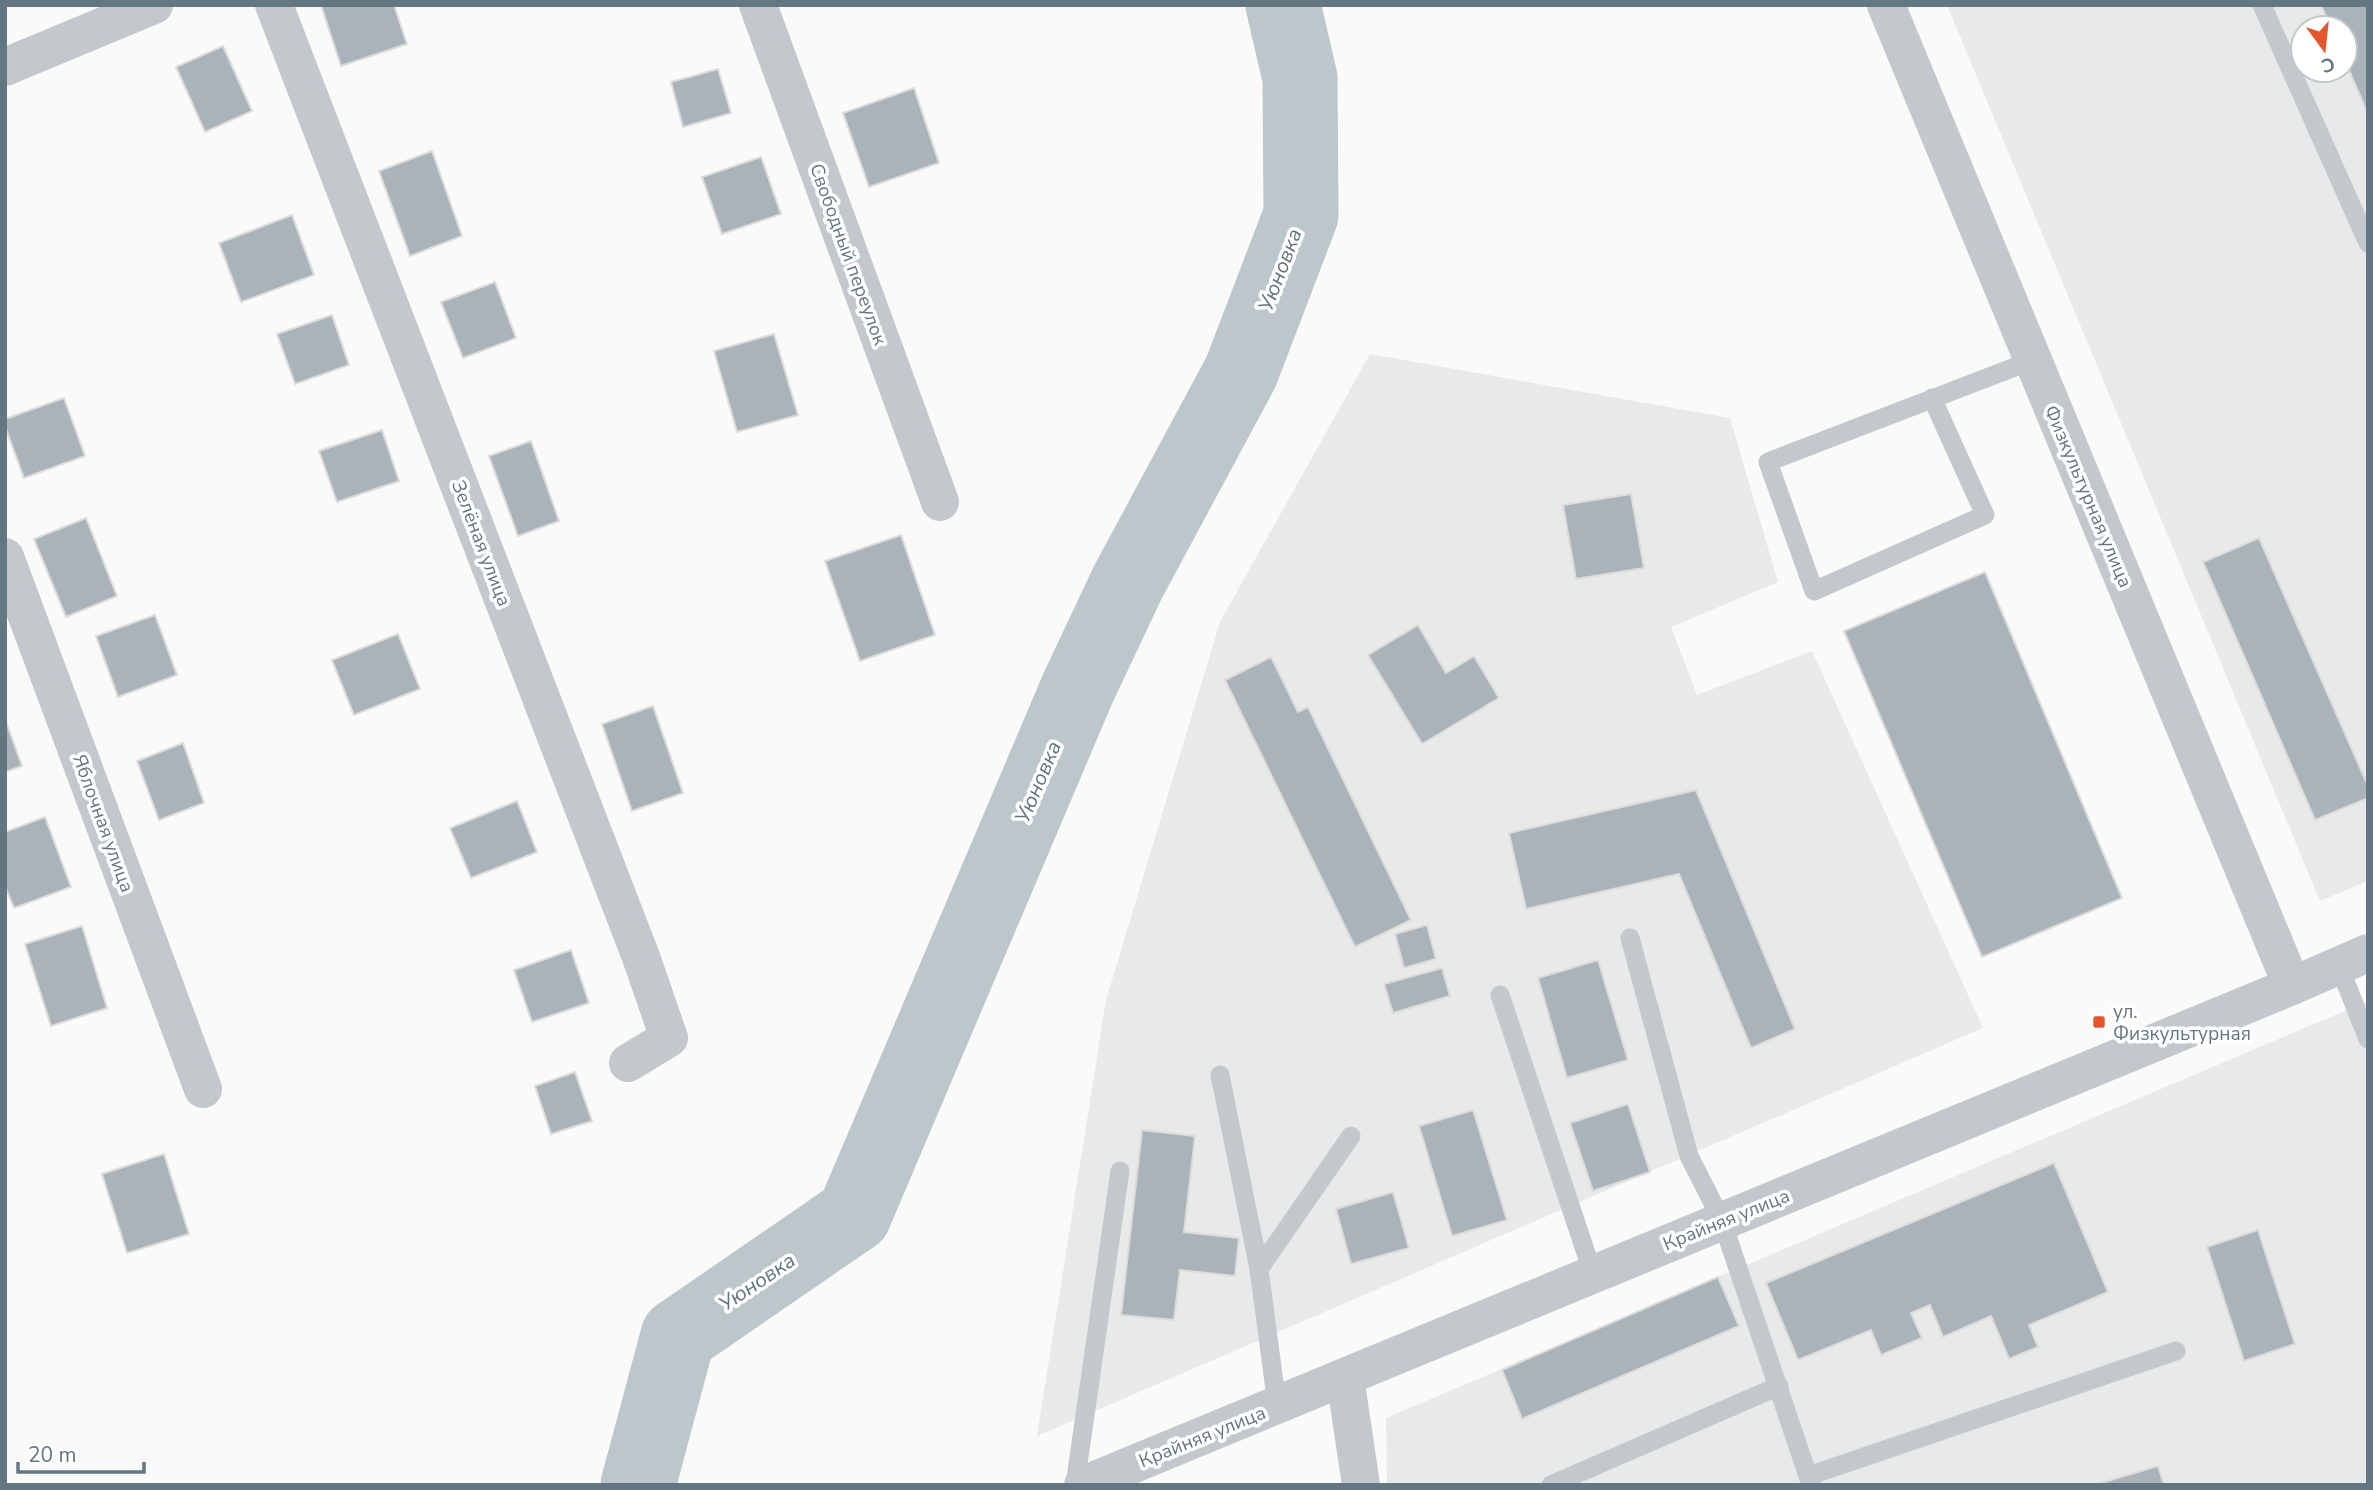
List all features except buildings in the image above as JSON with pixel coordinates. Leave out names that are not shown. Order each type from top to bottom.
[{"type":"street","points":[[5,67],[154,5]]},
{"type":"street","name":"Зелёная улица","points":[[274,5],[641,957],[669,1038],[628,1063]]},
{"type":"street","name":"Свободный переулок","points":[[758,5],[940,502]]},
{"type":"street","name":"Физкультурная улица","points":[[1886,5],[2292,986]]},
{"type":"street","name":"Яблочная улица","points":[[5,557],[202,1089]]},
{"type":"street","name":"Крайняя улица","points":[[1083,1485],[2353,960]]},
{"type":"street","points":[[1345,1377],[1360,1485]]},
{"type":"lane","points":[[2262,5],[2368,243]]},
{"type":"lane","points":[[1932,398],[1985,515],[1814,591],[1768,462],[1932,398],[2033,360]]},
{"type":"lane","points":[[1630,938],[1689,1156],[1722,1221],[1810,1480],[2176,1351]]},
{"type":"lane","points":[[2353,960],[2368,1039]]},
{"type":"lane","points":[[1500,995],[1593,1274]]},
{"type":"lane","points":[[1220,1075],[1259,1269],[1277,1405]]},
{"type":"lane","points":[[1259,1269],[1351,1136]]},
{"type":"lane","points":[[1075,1485],[1120,1171]]},
{"type":"lane","points":[[1551,1485],[1779,1386]]},
{"type":"shaded area","points":[[1947,5],[2368,5],[2368,881],[2320,901]]},
{"type":"shaded area","points":[[1370,354],[1730,418],[1778,582],[1671,627],[1697,695],[1812,651],[1983,1028],[1037,1436],[1106,1000],[1220,622]]},
{"type":"shaded area","points":[[2368,1001],[2368,1485],[1387,1485],[1386,1418]]},
{"type":"waterway","name":"Уюновка","points":[[638,1485],[678,1336],[854,1215],[1078,688],[1128,582],[1241,372],[1301,215],[1300,78],[1283,5]]},
{"type":"place","name":"ул. Физкультурная","points":[[2099,1022]]}]
